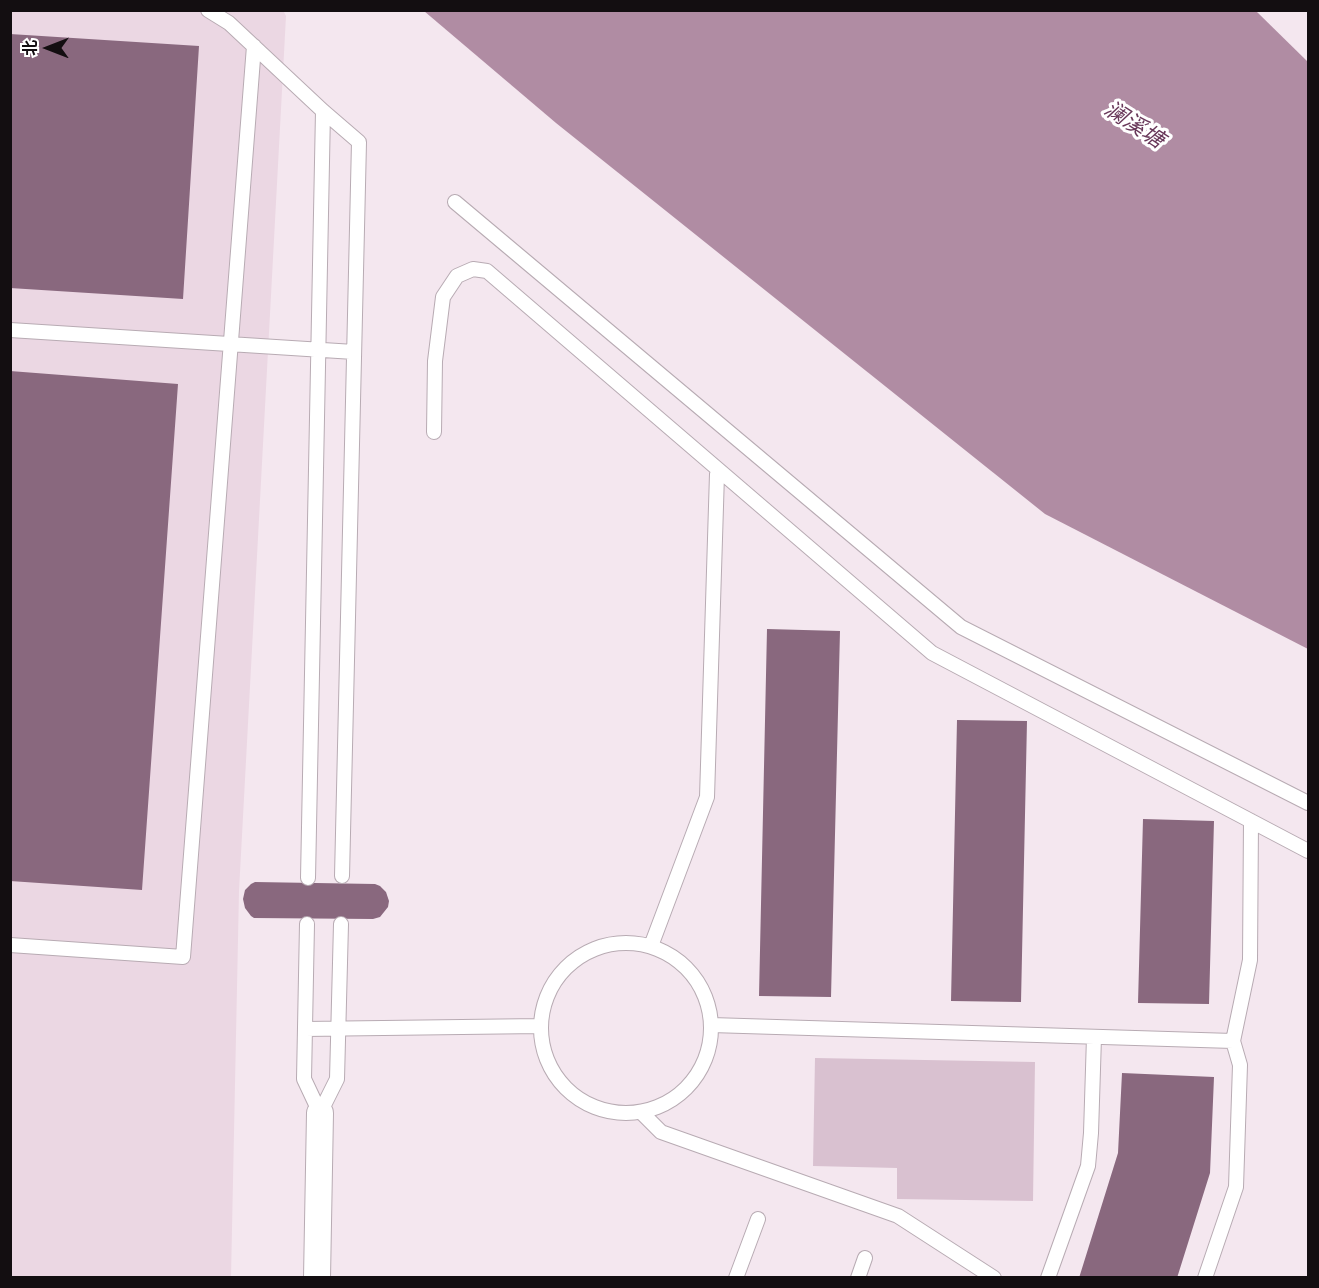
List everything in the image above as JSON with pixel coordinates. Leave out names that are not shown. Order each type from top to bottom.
[{"type":"street","points":[[317,1278],[320,1113]]},
{"type":"lane","points":[[208,10],[229,23],[359,142],[342,876]]},
{"type":"lane","points":[[10,945],[183,957],[254,46]]},
{"type":"lane","points":[[308,878],[323,111]]},
{"type":"lane","points":[[455,202],[961,627],[1308,803]]},
{"type":"lane","points":[[434,432],[435,361],[444,297],[457,276],[472,269],[487,271],[932,653],[1308,851]]},
{"type":"lane","points":[[10,330],[354,352]]},
{"type":"lane","points":[[651,946],[707,797],[717,474]]},
{"type":"lane","points":[[1205,1278],[1236,1187],[1240,1065],[1233,1041],[1250,960],[1251,821]]},
{"type":"lane","points":[[307,924],[304,1079],[320,1113]]},
{"type":"lane","points":[[320,1113],[337,1079],[341,924]]},
{"type":"lane","points":[[625,942],[651,946],[674,958],[693,976],[706,999],[711,1025],[707,1055],[693,1082],[670,1102],[641,1112],[611,1113],[583,1102],[560,1082],[545,1056],[540,1026],[545,1000],[549,992],[557,977],[576,958],[599,946],[625,942]]},
{"type":"lane","points":[[711,1025],[1233,1041]]},
{"type":"lane","points":[[305,1029],[540,1026]]},
{"type":"lane","points":[[1048,1278],[1088,1166],[1094,1036]]},
{"type":"lane","points":[[641,1112],[661,1132],[898,1216],[994,1278]]},
{"type":"lane","points":[[736,1278],[758,1219]]},
{"type":"lane","points":[[858,1278],[865,1258]]},
{"type":"shaded area","points":[[283,10],[286,16],[239,891],[231,1277],[11,1277],[10,11]]},
{"type":"shaded area","points":[[815,1058],[1035,1062],[1033,1201],[897,1199],[897,1168],[813,1166]]},
{"type":"water","name":"澜溪塘","points":[[424,11],[1256,11],[1308,62],[1308,649],[1045,514],[556,123]]},
{"type":"building","points":[[10,34],[199,46],[183,299],[10,288]]},
{"type":"building","points":[[10,371],[178,384],[142,890],[10,881]]},
{"type":"building","points":[[767,629],[840,631],[831,997],[759,996]]},
{"type":"building","points":[[957,720],[1027,721],[1021,1002],[951,1001]]},
{"type":"building","points":[[1143,819],[1214,821],[1209,1004],[1138,1003]]},
{"type":"building","points":[[255,882],[375,884],[386,892],[389,901],[388,907],[380,917],[373,919],[254,918],[245,908],[243,899],[245,890]]},
{"type":"building","points":[[1122,1073],[1214,1077],[1210,1173],[1177,1278],[1079,1278],[1118,1153]]}]
